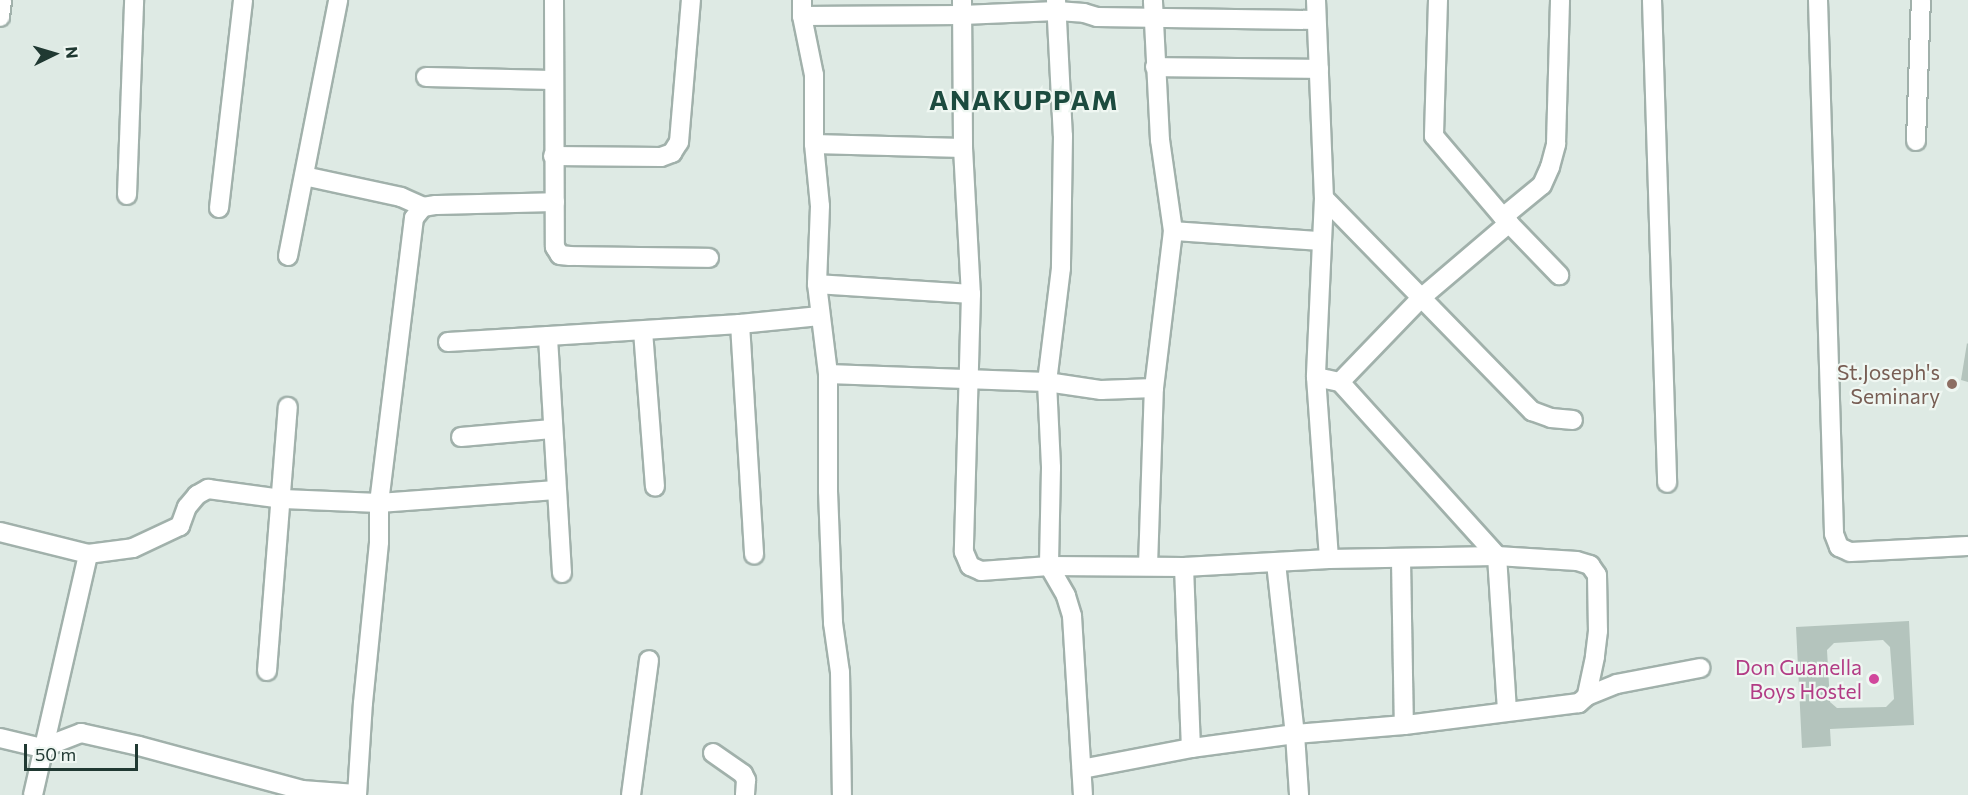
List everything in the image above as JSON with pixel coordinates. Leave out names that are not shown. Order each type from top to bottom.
[{"type":"street","points":[[0,17],[2,0]]},
{"type":"street","points":[[127,195],[134,0]]},
{"type":"street","points":[[219,208],[243,0]]},
{"type":"street","points":[[288,256],[338,0]]},
{"type":"street","points":[[554,0],[555,247],[560,255],[709,258]]},
{"type":"street","points":[[553,156],[661,157],[672,153],[679,142],[691,0]]},
{"type":"street","points":[[1148,566],[1154,388],[1173,231],[1160,140],[1153,0]]},
{"type":"street","points":[[1316,0],[1324,198],[1320,241],[1316,377],[1329,560]]},
{"type":"street","points":[[1438,0],[1434,136],[1441,147],[1506,220],[1559,275]]},
{"type":"street","points":[[1340,382],[1421,298],[1542,185],[1556,144],[1560,0]]},
{"type":"street","points":[[1652,0],[1667,483]]},
{"type":"street","points":[[1818,0],[1834,534],[1839,547],[1850,552],[1968,546]]},
{"type":"street","points":[[1916,141],[1921,0]]},
{"type":"street","points":[[1057,5],[1063,136],[1061,268],[1047,382],[1051,468],[1049,566],[1066,596],[1072,616],[1083,795]]},
{"type":"street","points":[[842,795],[840,672],[832,623],[828,491],[828,374],[817,284],[820,206],[814,144],[814,75],[802,8],[962,8],[1057,5],[1097,17],[1316,20]]},
{"type":"street","points":[[962,8],[963,148],[971,294],[964,552],[970,566],[981,571],[1049,566],[1184,567],[1329,560],[1497,556],[1577,561],[1590,565],[1597,575],[1598,631],[1587,696]]},
{"type":"street","points":[[1155,67],[1319,69]]},
{"type":"street","points":[[426,77],[553,80]]},
{"type":"street","points":[[814,144],[963,148]]},
{"type":"street","points":[[304,176],[401,198],[423,207],[555,202]]},
{"type":"street","points":[[1324,198],[1532,411],[1551,418],[1573,420]]},
{"type":"street","points":[[0,738],[42,748],[81,734],[139,746],[302,789],[357,795],[379,542],[380,503],[412,229],[414,218],[423,207]]},
{"type":"street","points":[[1173,231],[1320,241]]},
{"type":"street","points":[[817,284],[971,294]]},
{"type":"street","points":[[447,342],[643,331],[820,316]]},
{"type":"street","points":[[740,324],[754,555]]},
{"type":"street","points":[[643,331],[655,487]]},
{"type":"street","points":[[548,336],[555,490],[562,573]]},
{"type":"street","points":[[828,374],[1047,382],[1101,390],[1154,388]]},
{"type":"street","points":[[1316,377],[1340,382],[1497,556],[1507,711]]},
{"type":"street","points":[[267,671],[283,499],[288,407]]},
{"type":"street","points":[[461,437],[552,429]]},
{"type":"street","points":[[0,532],[88,554],[133,548],[180,526],[187,507],[196,495],[208,489],[283,499],[380,503],[555,490]]},
{"type":"street","points":[[33,795],[88,554]]},
{"type":"street","points":[[1401,560],[1404,725]]},
{"type":"street","points":[[1276,562],[1296,734],[1299,795]]},
{"type":"street","points":[[1184,567],[1191,748]]},
{"type":"street","points":[[631,795],[649,660]]},
{"type":"street","points":[[1082,769],[1191,748],[1296,734],[1404,725],[1579,703],[1587,696],[1617,684],[1700,668]]},
{"type":"street","points":[[713,753],[742,774],[746,780],[745,795]]},
{"type":"building","name":"St.Joseph's Seminary","points":[[1968,344],[1968,382],[1961,380]]},
{"type":"building","name":"Don Guanella Boys Hostel","points":[[1909,621],[1914,725],[1830,729],[1831,746],[1802,748],[1796,627]],"holes":[[[1883,640],[1890,647],[1894,699],[1886,707],[1837,708],[1830,702],[1827,650],[1834,643]]]},
{"type":"place","name":"St.Joseph's Seminary","points":[[1952,384]]},
{"type":"place","name":"Don Guanella Boys Hostel","points":[[1874,679]]},
{"type":"district","name":"ANAKUPPAM","points":[[1024,100]]}]
